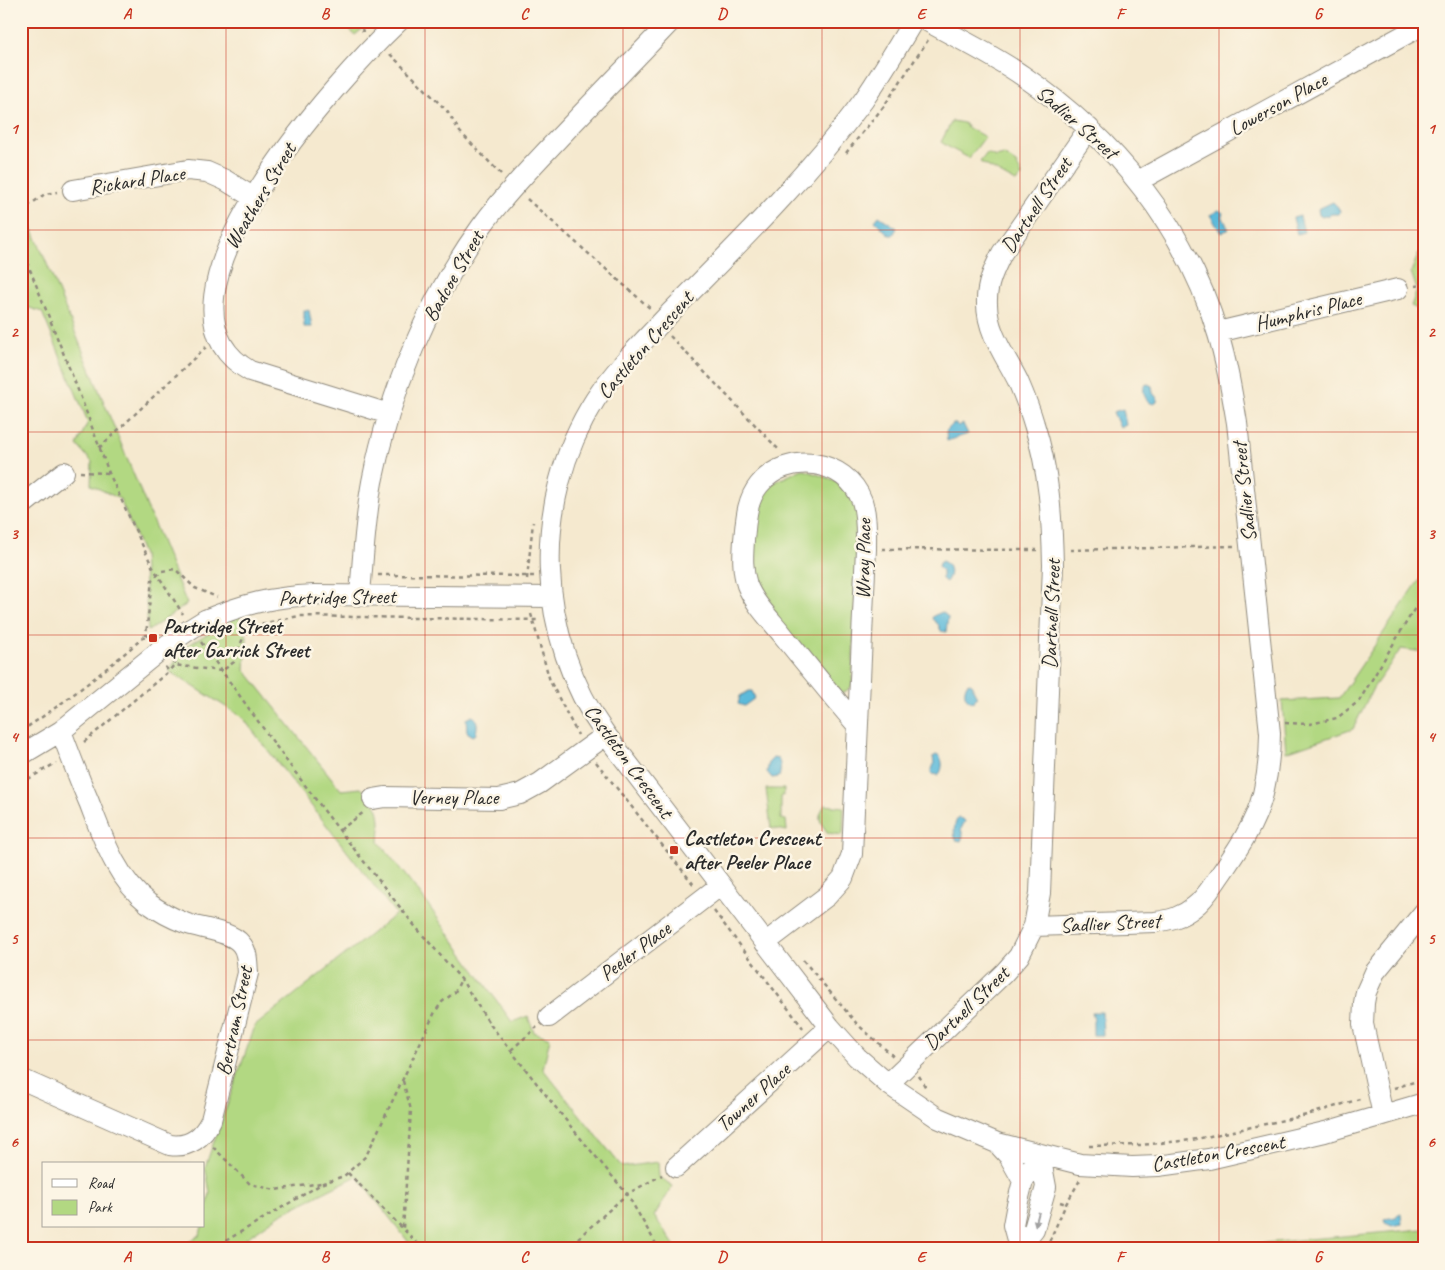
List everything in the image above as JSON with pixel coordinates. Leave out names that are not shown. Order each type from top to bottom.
[{"type":"street","name":"Weathers Street","points":[[389,414],[250,371],[228,353],[218,336],[213,315],[217,281],[229,243],[254,198],[304,127],[333,90],[399,21]]},
{"type":"street","name":"Badcoe Street","points":[[360,595],[372,482],[389,414],[409,357],[434,303],[482,226],[513,187],[671,21]]},
{"type":"street","name":"Castleton Crescent","points":[[913,21],[863,100],[822,153],[778,202],[653,315],[595,401],[575,438],[560,478],[555,498],[549,538],[549,576],[555,620],[564,654],[578,688],[606,735],[830,1027],[857,1057],[888,1084],[938,1118],[997,1143],[1040,1155],[1083,1158],[1132,1167],[1158,1166],[1209,1159],[1325,1132],[1424,1103]]},
{"type":"street","name":"Sadlier Street","points":[[932,24],[1022,75],[1068,109],[1089,128],[1138,181],[1174,232],[1190,263],[1218,332],[1229,377],[1237,423],[1270,723],[1269,764],[1262,796],[1251,826],[1229,863],[1207,894],[1194,907],[1171,920],[1034,926]]},
{"type":"street","name":"Lowerson Place","points":[[1138,181],[1419,27]]},
{"type":"street","name":"Dartnell Street","points":[[888,1084],[1004,973],[1019,956],[1034,926],[1040,893],[1053,550],[1052,516],[1046,470],[1034,425],[1018,382],[990,326],[987,295],[992,273],[1002,253],[1089,128]]},
{"type":"street","name":"Rickard Place","points":[[73,190],[188,170],[207,172],[225,180],[254,198]]},
{"type":"street","name":"Humphris Place","points":[[1218,332],[1398,289]]},
{"type":"street","name":"Wray Place","points":[[765,943],[826,896],[843,878],[852,854],[866,514],[861,498],[851,483],[837,471],[808,463],[792,464],[766,478],[753,495],[746,519],[744,573],[753,598],[857,725]]},
{"type":"street","points":[[21,506],[64,472]]},
{"type":"street","name":"Partridge Street","points":[[21,755],[61,731],[158,652],[194,626],[232,609],[264,599],[310,595],[551,598]]},
{"type":"street","name":"Bertram Street","points":[[61,731],[106,846],[120,872],[138,894],[172,918],[234,937],[242,944],[247,955],[248,973],[211,1120],[200,1137]]},
{"type":"street","name":"Verney Place","points":[[373,799],[385,797],[499,799],[520,794],[540,783],[606,735]]},
{"type":"street","name":"Peeler Place","points":[[549,1017],[721,885]]},
{"type":"street","points":[[1383,1115],[1363,1024],[1366,992],[1375,972],[1424,912]]},
{"type":"street","name":"Towner Place","points":[[676,1167],[830,1027]]},
{"type":"street","points":[[21,1079],[170,1145],[180,1146],[194,1142],[200,1137]]},
{"type":"street","points":[[997,1143],[1009,1156],[1023,1181]]},
{"type":"street","points":[[1018,1248],[1013,1225],[1023,1181],[1040,1155]]},
{"type":"street","points":[[1018,1248],[1034,1229],[1046,1187],[1040,1155]]},
{"type":"street","points":[[1046,1187],[1083,1158]]},
{"type":"path","points":[[360,21],[364,34],[382,47],[447,111],[460,132],[513,187],[653,315],[670,337],[792,464]]},
{"type":"path","points":[[844,156],[884,106],[932,24]]},
{"type":"path","points":[[21,211],[45,194],[73,190]]},
{"type":"path","points":[[21,247],[80,395],[109,474],[152,566],[222,670],[286,760],[414,926],[461,979],[489,1023],[627,1194],[659,1249]]},
{"type":"path","points":[[21,275],[30,270]]},
{"type":"path","points":[[99,448],[218,336]]},
{"type":"path","points":[[64,472],[109,474]]},
{"type":"path","points":[[534,520],[527,576],[532,620],[550,681],[579,738],[813,1042]]},
{"type":"path","points":[[866,549],[1053,550],[1250,546]]},
{"type":"path","points":[[21,731],[56,709],[103,673],[146,635],[152,580],[158,575],[162,572],[176,569],[195,588]]},
{"type":"path","points":[[362,575],[549,576]]},
{"type":"path","points":[[1270,723],[1310,724],[1337,718],[1359,701],[1424,593]]},
{"type":"path","points":[[178,656],[174,664],[222,670],[234,662],[248,627],[299,616],[555,620]]},
{"type":"path","points":[[146,635],[155,638]]},
{"type":"path","points":[[21,783],[76,751],[86,739],[169,671]]},
{"type":"path","points":[[339,830],[365,811],[373,799]]},
{"type":"path","points":[[802,960],[857,1024],[888,1053],[919,1075],[925,1087],[932,1093]]},
{"type":"path","points":[[200,1137],[226,1158],[250,1184],[276,1190],[323,1183],[344,1176],[366,1156],[435,1012],[442,1002],[455,992],[461,979]]},
{"type":"path","points":[[511,1050],[549,1017]]},
{"type":"path","points":[[1048,1249],[1049,1242],[1066,1204],[1082,1178],[1083,1158],[1140,1146],[1192,1140],[1307,1115],[1424,1079]]},
{"type":"path","points":[[403,1080],[411,1110],[404,1228]]},
{"type":"path","points":[[566,1249],[627,1194],[676,1167]]},
{"type":"path","points":[[348,1173],[423,1249]]},
{"type":"path","points":[[212,1249],[323,1183]]},
{"type":"green space","points":[[340,21],[372,21],[355,35]]},
{"type":"green space","points":[[952,121],[964,123],[967,127],[985,137],[969,158],[941,142]]},
{"type":"green space","points":[[987,153],[996,157],[1004,155],[1016,163],[1022,176],[1016,182],[980,162]]},
{"type":"green space","points":[[21,201],[187,604],[148,631],[143,555],[120,499],[91,485],[92,462],[77,445],[88,422],[42,312],[24,306],[23,279],[21,278]]},
{"type":"green space","points":[[1424,240],[1424,312],[1411,306],[1417,290],[1411,272]]},
{"type":"green space","points":[[802,469],[842,483],[859,513],[852,686],[840,694],[758,597],[749,541],[765,487]]},
{"type":"green space","points":[[1424,573],[1424,652],[1401,649],[1373,688],[1353,729],[1286,752],[1282,701],[1339,698]]},
{"type":"green space","points":[[239,615],[247,637],[245,670],[341,790],[361,788],[373,801],[380,818],[379,842],[421,895],[512,1022],[528,1016],[534,1032],[550,1038],[543,1069],[622,1167],[658,1162],[659,1177],[673,1186],[654,1216],[677,1249],[414,1249],[357,1176],[281,1214],[231,1249],[179,1249],[200,1235],[202,1228],[205,1228],[210,1192],[205,1167],[255,1026],[396,914],[242,717],[169,671],[183,648]]},
{"type":"green space","points":[[766,789],[784,789],[783,796],[781,797],[781,819],[786,820],[787,831],[771,828]]},
{"type":"green space","points":[[825,805],[844,807],[842,835],[828,833],[823,826],[820,817]]},
{"type":"green space","points":[[1424,1229],[1424,1249],[1194,1249]]},
{"type":"water","points":[[1333,202],[1338,207],[1339,214],[1322,217],[1319,215],[1318,209]]},
{"type":"water","points":[[1219,210],[1223,213],[1222,216],[1229,229],[1221,233],[1210,215]]},
{"type":"water","points":[[879,216],[897,228],[893,235],[889,235],[875,221]]},
{"type":"water","points":[[1300,216],[1304,232],[1297,234],[1293,218]]},
{"type":"water","points":[[304,310],[309,310],[312,327],[304,327]]},
{"type":"water","points":[[1145,385],[1152,386],[1153,393],[1157,398],[1157,402],[1154,404],[1149,402],[1144,394]]},
{"type":"water","points":[[1123,409],[1126,425],[1120,428],[1113,412]]},
{"type":"water","points":[[953,424],[958,426],[963,424],[968,434],[947,441],[946,431]]},
{"type":"water","points":[[942,561],[945,562],[950,570],[946,582],[942,579],[942,571],[938,567]]},
{"type":"water","points":[[942,612],[948,617],[946,632],[941,631],[938,624],[932,619],[933,616]]},
{"type":"water","points":[[967,684],[973,685],[977,697],[973,702],[965,695]]},
{"type":"water","points":[[752,691],[755,698],[744,706],[738,704],[740,696]]},
{"type":"water","points":[[472,716],[477,724],[476,734],[473,736],[467,732],[466,719]]},
{"type":"water","points":[[939,755],[942,764],[938,775],[931,772],[934,764],[933,757]]},
{"type":"water","points":[[773,758],[778,759],[780,770],[779,777],[772,778],[767,772],[769,762]]},
{"type":"water","points":[[958,818],[965,821],[961,829],[963,836],[961,841],[956,840],[954,835]]},
{"type":"water","points":[[1092,1012],[1102,1012],[1103,1035],[1093,1035],[1094,1020]]},
{"type":"water","points":[[1398,1214],[1401,1214],[1402,1224],[1392,1226],[1385,1223],[1384,1219],[1396,1217]]},
{"type":"place","name":"Partridge Street after Garrick Street","points":[[153,638]]},
{"type":"place","name":"Castleton Crescent after Peeler Place","points":[[674,850]]}]
